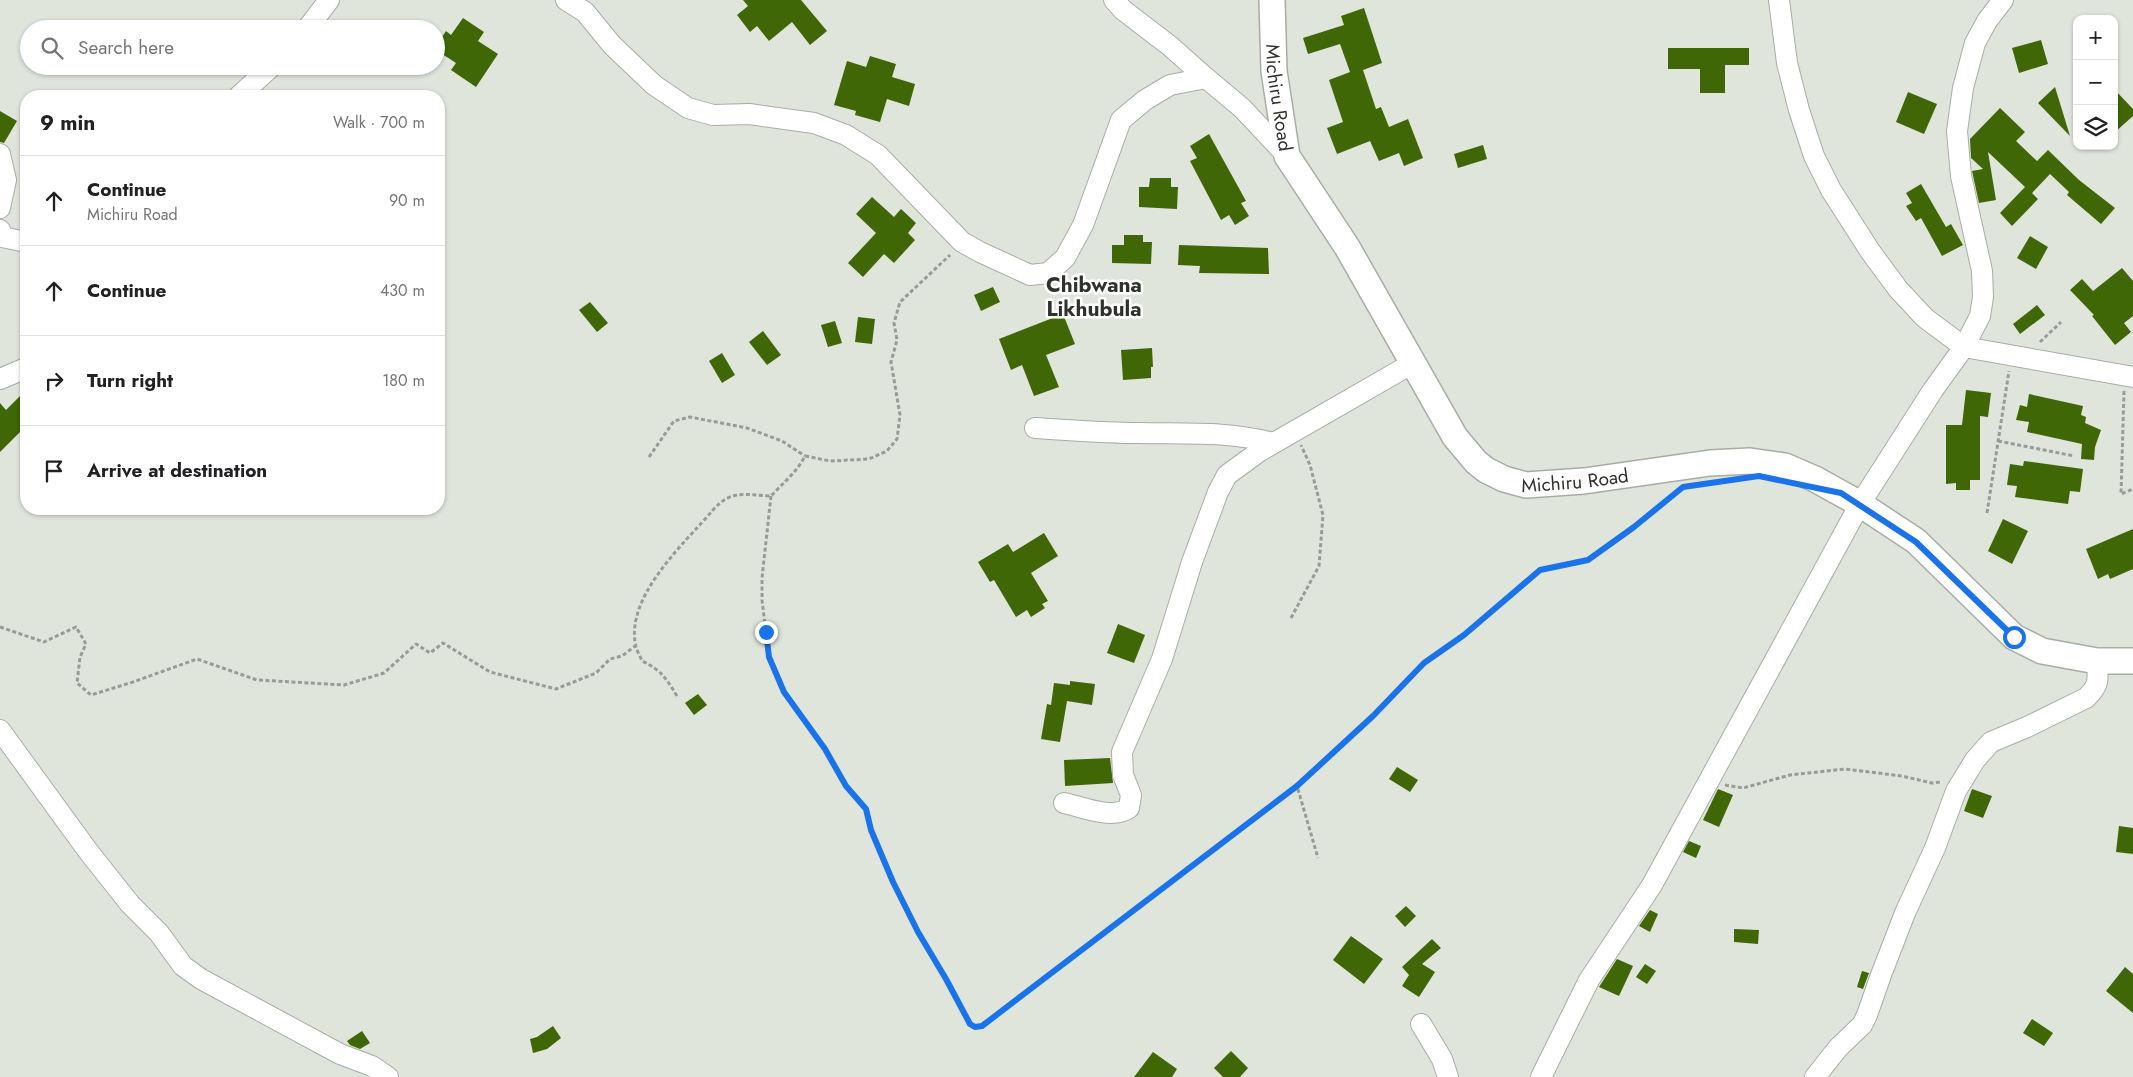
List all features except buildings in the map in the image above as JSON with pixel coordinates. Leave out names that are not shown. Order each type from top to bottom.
[{"type":"street","points":[[314,20],[329,0]]},
{"type":"street","points":[[566,0],[586,12],[612,45],[654,85],[688,108],[713,115],[749,114],[814,123],[846,135],[878,155],[962,242],[1030,275],[1048,273],[1065,258],[1083,225],[1121,120],[1145,100],[1170,85],[1206,78]]},
{"type":"street","points":[[1114,0],[1123,10],[1170,46],[1242,108],[1287,156]]},
{"type":"street","name":"Michiru Road","points":[[1272,0],[1274,71],[1287,156],[1347,247],[1455,437],[1465,450],[1486,470],[1504,479],[1526,485],[1584,481],[1710,463],[1750,461],[1785,466],[1815,479],[1860,504],[1916,542],[2014,637],[2042,651],[2097,662],[2133,661]]},
{"type":"street","points":[[1779,0],[1787,63],[1799,110],[1814,156],[1831,190],[1870,251],[1898,289],[1925,318],[1964,347],[2129,376]]},
{"type":"street","points":[[1542,1077],[1589,980],[1652,885],[1860,504],[1933,390],[1964,347],[1980,316],[1983,297],[1982,271],[1961,176],[1957,131],[1963,88],[1975,43],[1987,21],[2003,0]]},
{"type":"street","points":[[246,90],[262,75]]},
{"type":"street","points":[[0,154],[6,180],[0,208]]},
{"type":"street","points":[[0,230],[2,237],[20,241]]},
{"type":"street","points":[[1064,803],[1113,814],[1122,813],[1129,808],[1132,795],[1124,775],[1122,752],[1162,659],[1192,562],[1218,492],[1227,475],[1273,443],[1413,363]]},
{"type":"street","points":[[0,379],[20,371]]},
{"type":"street","points":[[1035,428],[1125,433],[1230,434],[1252,437],[1273,443]]},
{"type":"street","points":[[1815,1077],[1838,1048],[1862,1025],[1905,913],[1935,848],[1960,784],[1975,760],[1991,742],[2027,727],[2086,698],[2094,691],[2098,684],[2097,662]]},
{"type":"street","points":[[0,730],[88,851],[130,904],[159,933],[183,966],[202,979],[340,1054],[372,1066],[388,1077]]},
{"type":"street","points":[[1421,1024],[1442,1059],[1448,1077]]},
{"type":"path","points":[[649,457],[674,421],[690,417],[747,428],[782,441],[805,456],[830,461],[869,459],[887,451],[897,439],[900,415],[891,362],[897,340],[894,323],[900,302],[962,242]]},
{"type":"path","points":[[1987,513],[1998,441],[2017,357],[2062,322]]},
{"type":"path","points":[[2129,376],[2121,494],[2133,489]]},
{"type":"path","points":[[1291,618],[1319,566],[1323,515],[1310,465],[1294,431]]},
{"type":"path","points":[[1998,441],[2074,456]]},
{"type":"path","points":[[805,456],[798,469],[771,496],[765,532],[766,551],[762,578],[762,600],[769,657],[784,692],[825,749],[846,786],[866,809],[871,830],[918,932],[970,1024],[975,1027],[982,1026],[1297,786],[1373,716],[1424,663],[1464,635],[1540,570],[1588,560],[1634,527],[1683,487]]},
{"type":"path","points":[[677,696],[666,678],[657,668],[642,661],[635,646],[636,618],[649,588],[659,573],[722,501],[731,495],[771,496]]},
{"type":"path","points":[[0,627],[44,642],[76,627],[86,644],[80,657],[77,683],[91,695],[197,659],[257,680],[344,685],[384,673],[416,644],[430,654],[443,643],[490,672],[556,689],[596,673],[610,659],[622,656],[635,646]]},
{"type":"path","points":[[1707,782],[1742,788],[1790,775],[1845,769],[1902,776],[1932,783],[1960,784]]},
{"type":"path","points":[[1297,786],[1318,858]]},
{"type":"district","name":"Chibwana Likhubula","points":[[1094,297]]},
{"type":"route","points":[[766,632],[769,657],[784,692],[825,749],[846,786],[866,809],[871,830],[893,882],[918,932],[970,1024],[975,1027],[982,1026],[1297,786],[1373,716],[1424,663],[1464,635],[1540,570],[1588,560],[1634,527],[1683,487],[1759,476],[1841,493],[1916,542],[2014,637]]}]
